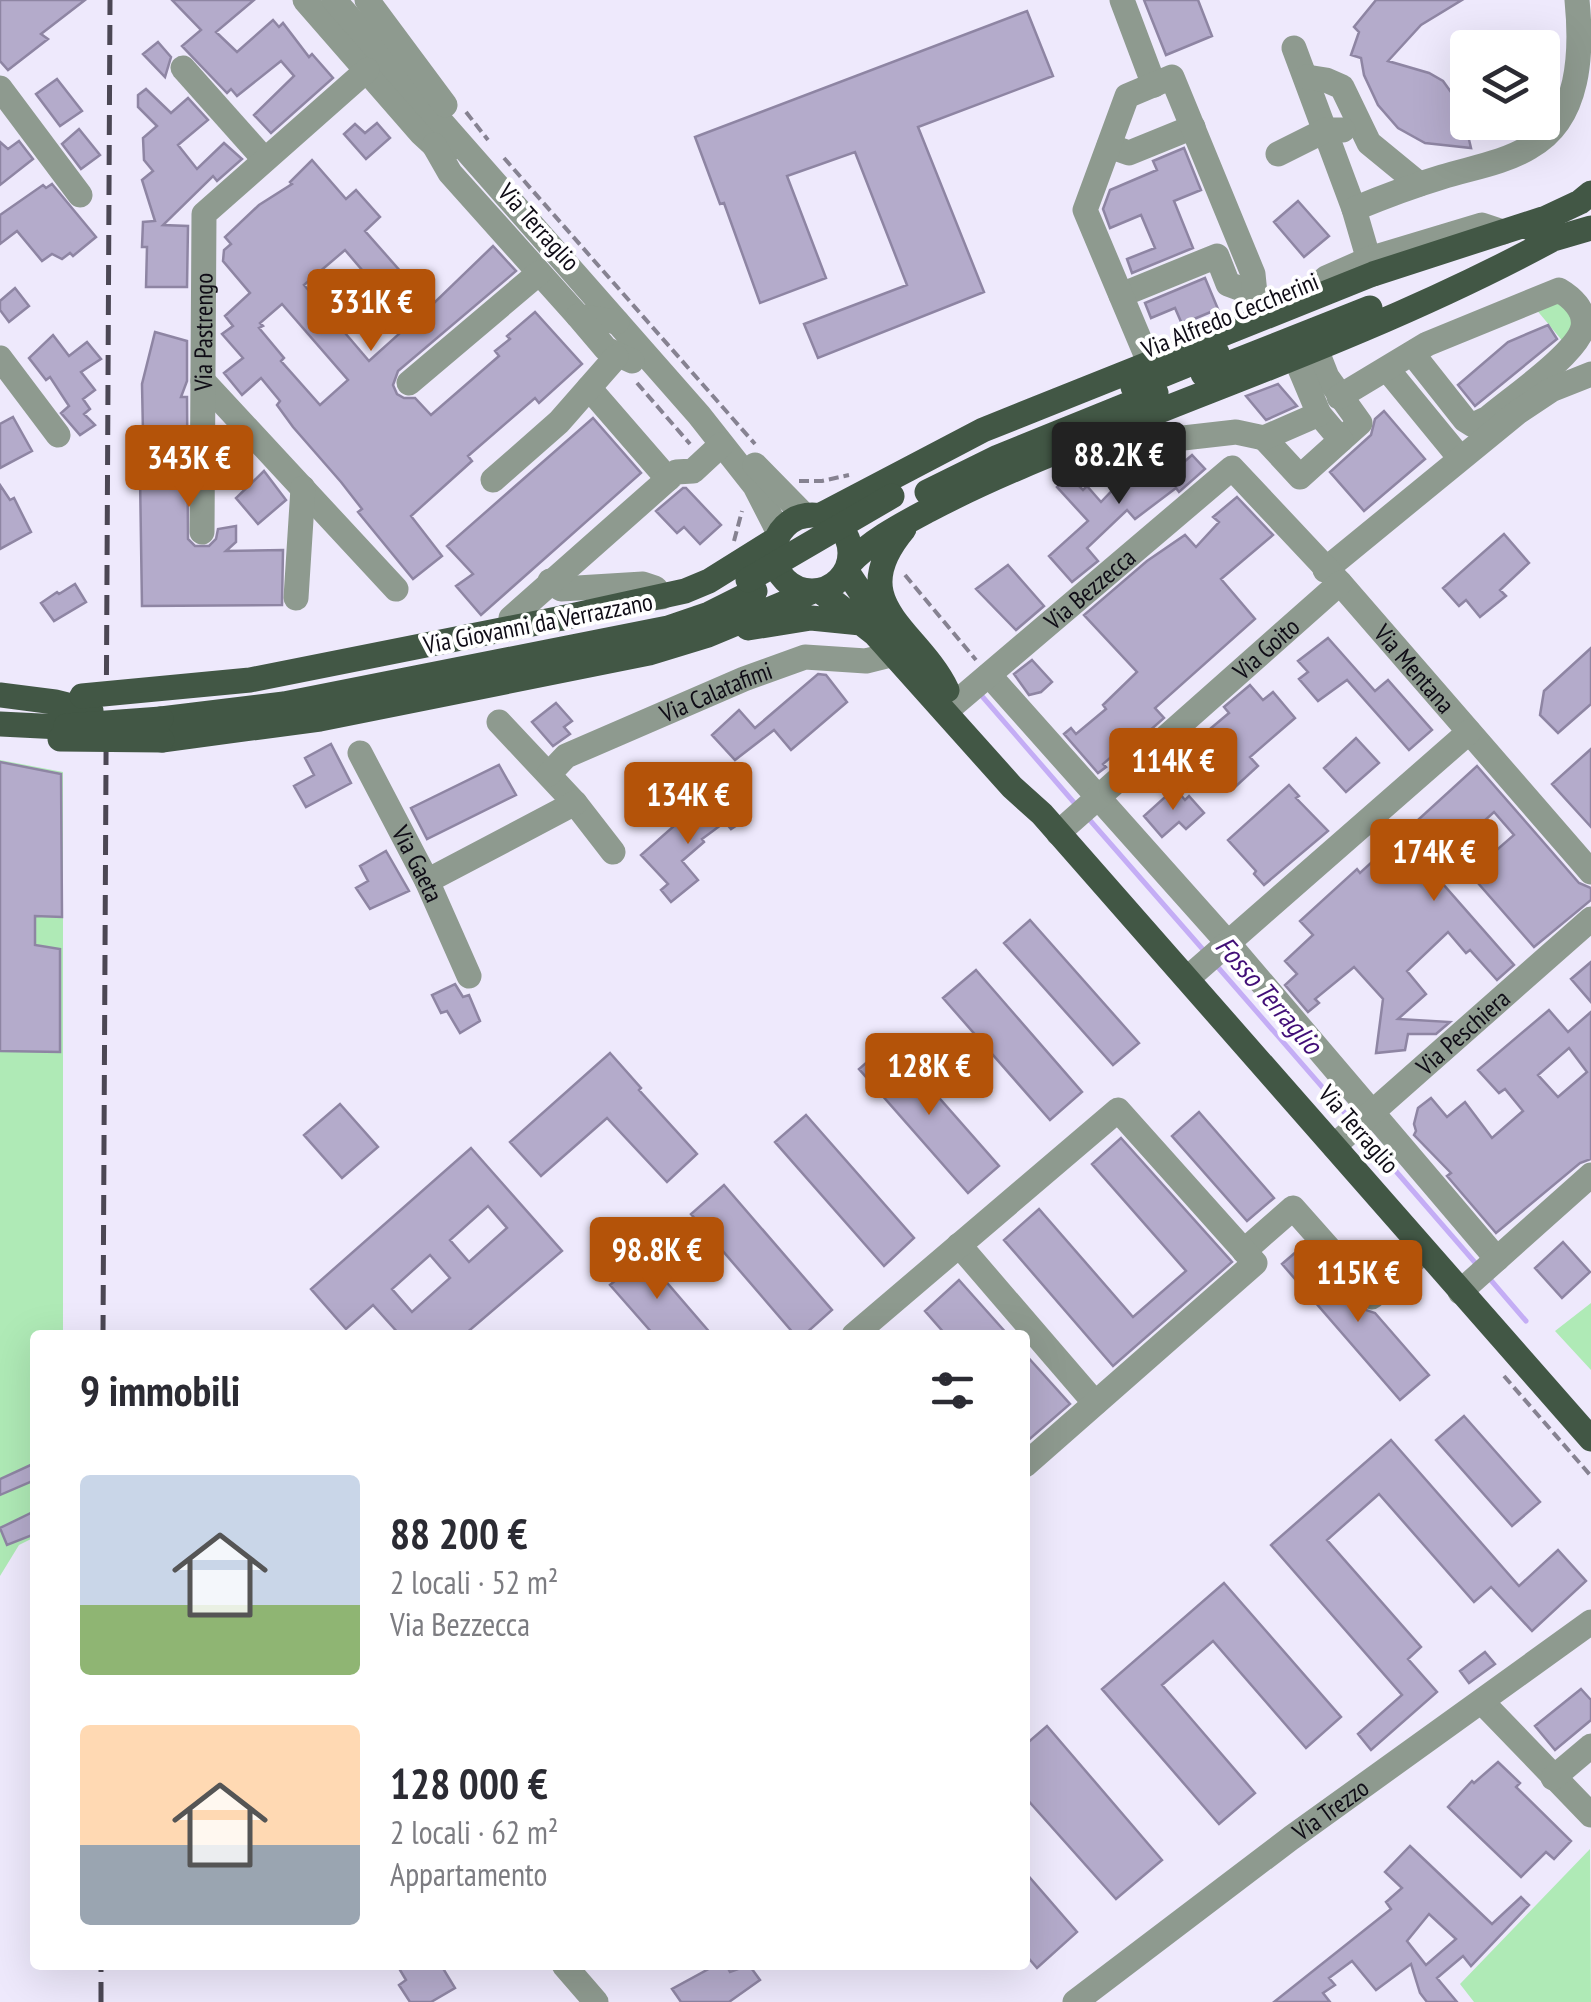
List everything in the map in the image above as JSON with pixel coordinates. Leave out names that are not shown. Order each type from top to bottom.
[{"type":"main road","name":"Via Alfredo Ceccherini","points":[[1549,229],[1591,193]]},
{"type":"main road","name":"Via Alfredo Ceccherini","points":[[902,507],[1109,404],[1477,250],[1549,229],[1591,228]]},
{"type":"main road","points":[[0,728],[662,597],[709,581],[777,537],[790,522],[812,516],[983,430],[1149,362],[1260,305],[1298,303],[1371,267],[1503,232],[1549,229]]},
{"type":"main road","points":[[0,695],[58,714],[161,722],[320,719],[648,653],[708,635],[835,584],[902,507],[1050,454],[1306,353],[1512,261],[1549,229]]},
{"type":"main road","points":[[902,507],[893,543],[881,566],[879,586],[890,616],[938,672],[950,701]]},
{"type":"main road","name":"Via Giovanni da Verrazzano","points":[[161,722],[284,704],[668,628],[756,591],[902,507]]},
{"type":"main road","points":[[812,516],[829,519],[844,534],[850,554],[847,568]]},
{"type":"main road","points":[[777,537],[774,558],[780,575],[793,587],[815,591]]},
{"type":"main road","name":"Via Terraglio","points":[[847,568],[876,614],[950,701],[1025,781],[1072,813],[1209,960],[1354,1128],[1424,1251],[1480,1275],[1591,1439]]},
{"type":"main road","name":"Via Terraglio","points":[[815,591],[863,624],[950,701]]},
{"type":"main road","points":[[708,635],[811,618],[863,624]]},
{"type":"main road","points":[[58,714],[111,712],[161,722]]},
{"type":"main road","points":[[0,728],[87,741],[161,722]]},
{"type":"street","name":"Via Terraglio","points":[[306,0],[434,145],[450,172],[616,357]]},
{"type":"street","name":"Via Terraglio","points":[[334,0],[496,166]]},
{"type":"street","name":"Via Terraglio","points":[[367,0],[616,322],[645,372],[700,414],[812,516]]},
{"type":"street","points":[[1122,0],[1154,85]]},
{"type":"street","points":[[1354,209],[1502,159],[1532,147],[1549,132],[1563,114],[1574,86],[1580,46],[1577,0]]},
{"type":"street","points":[[1294,48],[1354,209],[1371,267]]},
{"type":"street","points":[[183,68],[264,159]]},
{"type":"street","name":"Via Pastrengo","points":[[202,532],[204,214],[367,70]]},
{"type":"street","points":[[1149,362],[1085,210],[1128,96],[1172,77],[1253,274],[1260,305]]},
{"type":"street","points":[[1307,77],[1342,86],[1368,142],[1419,184]]},
{"type":"street","points":[[0,88],[80,195]]},
{"type":"street","points":[[1110,146],[1129,153],[1193,127]]},
{"type":"street","points":[[1278,154],[1326,130],[1362,130]]},
{"type":"street","name":"Via Terraglio","points":[[434,145],[496,166]]},
{"type":"street","points":[[1121,295],[1217,256],[1228,284],[1260,305]]},
{"type":"street","points":[[409,383],[540,273]]},
{"type":"street","points":[[1339,396],[1412,354],[1559,290],[1576,304],[1583,327],[1572,347],[1513,406],[1474,425],[1412,354]]},
{"type":"street","points":[[578,316],[616,322]]},
{"type":"street","points":[[1050,454],[1075,456],[1104,447],[1236,432],[1264,438],[1300,477],[1360,422],[1306,353]]},
{"type":"street","points":[[1306,353],[1319,414],[1340,440]]},
{"type":"street","points":[[493,480],[559,422],[616,357],[645,372]]},
{"type":"street","points":[[0,358],[58,435]]},
{"type":"street","points":[[1387,369],[1460,458]]},
{"type":"street","name":"Via Goito","points":[[1072,813],[1333,577],[1513,406],[1591,374]]},
{"type":"street","points":[[203,380],[396,589]]},
{"type":"street","points":[[589,388],[668,479]]},
{"type":"street","name":"Via Terraglio","points":[[700,414],[710,450],[755,486],[777,537]]},
{"type":"street","points":[[1264,438],[1319,414]]},
{"type":"street","points":[[662,597],[655,588],[631,583],[561,588],[533,603],[676,472],[692,471],[710,450]]},
{"type":"street","name":"Via Mentana","points":[[1232,468],[1333,577],[1591,872]]},
{"type":"street","name":"Via Bezzecca","points":[[950,701],[989,675],[1232,468]]},
{"type":"street","points":[[296,598],[302,488]]},
{"type":"street","name":"Via Calatafimi","points":[[548,774],[566,756],[744,678],[790,662],[806,657],[866,661],[894,654]]},
{"type":"street","points":[[989,675],[1072,813],[1209,960],[1480,1275],[1591,1175]]},
{"type":"street","points":[[498,722],[575,803],[613,852]]},
{"type":"street","points":[[1209,960],[1469,732]]},
{"type":"street","name":"Via Gaeta","points":[[360,753],[427,881],[468,976]]},
{"type":"street","points":[[427,881],[575,803]]},
{"type":"street","name":"Via Peschiera","points":[[1354,1128],[1591,918]]},
{"type":"street","points":[[860,1330],[1118,1110],[1255,1263],[1030,1460]]},
{"type":"street","points":[[1244,1251],[1294,1208],[1372,1297],[1424,1251]]},
{"type":"street","points":[[960,1245],[1095,1403]]},
{"type":"street","name":"Via Trezzo","points":[[1075,2002],[1291,1838],[1591,1622]]},
{"type":"street","points":[[1482,1702],[1591,1815]]},
{"type":"street","points":[[1553,1778],[1591,1746]]},
{"type":"street","points":[[568,1970],[596,2002]]},
{"type":"path","points":[[467,112],[489,141]]},
{"type":"path","points":[[496,166],[558,218],[763,452]]},
{"type":"path","points":[[645,372],[710,450]]},
{"type":"path","points":[[796,480],[822,481],[858,472]]},
{"type":"path","points":[[733,545],[742,511],[740,498]]},
{"type":"path","points":[[894,562],[989,675]]},
{"type":"green space","points":[[1561,304],[1574,320],[1565,344],[1535,308]]},
{"type":"green space","points":[[0,760],[63,772],[63,1330],[30,1330],[30,1540],[19,1545],[0,1576]]},
{"type":"green space","points":[[1591,1303],[1591,1370],[1555,1331]]},
{"type":"green space","points":[[1590,1849],[1591,2002],[1474,2002],[1460,1984]]},
{"type":"building","points":[[0,0],[85,0],[41,34],[48,39],[8,70],[0,61]]},
{"type":"building","points":[[172,0],[254,0],[216,32],[237,52],[273,20],[279,27],[283,23],[309,57],[312,54],[333,78],[271,133],[254,115],[294,76],[281,61],[237,96],[231,89],[227,93],[182,46],[201,30]]},
{"type":"building","points":[[1144,0],[1198,0],[1212,36],[1166,55]]},
{"type":"building","points":[[1376,0],[1462,0],[1421,25],[1388,61],[1443,81],[1450,91],[1450,140],[1469,140],[1471,148],[1425,143],[1398,128],[1378,105],[1361,58],[1351,55],[1359,32],[1354,27]]},
{"type":"building","points":[[1027,11],[1053,76],[918,127],[984,292],[818,358],[804,324],[907,285],[855,152],[787,176],[826,278],[760,303],[695,137]]},
{"type":"building","points":[[158,42],[171,57],[165,77],[143,54]]},
{"type":"building","points":[[57,79],[82,111],[60,126],[36,94]]},
{"type":"building","points":[[146,89],[171,113],[188,98],[208,120],[178,145],[197,169],[224,143],[242,159],[217,181],[213,176],[163,225],[188,226],[187,287],[146,287],[143,222],[155,221],[142,180],[153,171],[144,160],[143,138],[157,126],[138,107],[138,95]]},
{"type":"building","points":[[377,123],[390,138],[366,159],[344,134],[355,124],[365,133]]},
{"type":"building","points":[[79,129],[100,155],[81,169],[62,144]]},
{"type":"building","points":[[19,141],[33,159],[0,185],[0,142],[8,149]]},
{"type":"building","points":[[1184,148],[1201,190],[1174,201],[1193,248],[1132,273],[1127,259],[1155,248],[1141,215],[1110,228],[1103,209],[1110,190],[1157,170],[1153,161]]},
{"type":"building","points":[[312,160],[346,199],[356,190],[380,217],[365,231],[431,306],[493,246],[516,271],[398,371],[393,385],[397,394],[415,398],[431,415],[499,356],[495,351],[510,339],[507,336],[535,312],[582,364],[539,403],[535,398],[468,456],[472,461],[411,516],[442,556],[413,579],[358,512],[362,509],[341,482],[293,427],[277,405],[280,401],[261,378],[242,395],[224,373],[243,358],[222,334],[233,326],[225,316],[250,293],[223,261],[224,250],[231,244],[225,237]],"holes":[[[345,250],[409,325],[369,361],[304,285]],[[282,304],[348,380],[320,405],[281,361],[284,358],[259,328]]]},
{"type":"building","points":[[52,184],[96,237],[73,256],[70,253],[62,259],[52,254],[42,261],[17,231],[0,244],[0,215],[43,185],[46,188]]},
{"type":"building","points":[[1298,201],[1329,236],[1304,257],[1274,222]]},
{"type":"building","points":[[1205,278],[1218,309],[1182,324],[1175,308],[1151,318],[1145,303]]},
{"type":"building","points":[[15,288],[29,306],[9,322],[0,310],[0,301]]},
{"type":"building","points":[[1548,325],[1557,339],[1475,406],[1458,385],[1508,342]]},
{"type":"building","points":[[155,332],[187,341],[187,381],[181,397],[187,397],[188,539],[195,546],[209,546],[218,529],[236,526],[236,542],[226,551],[283,550],[282,605],[142,606],[140,476],[163,476],[164,434],[143,433],[142,384]]},
{"type":"building","points":[[53,335],[69,356],[87,342],[101,359],[81,372],[95,390],[83,399],[90,409],[84,414],[95,425],[80,435],[61,413],[69,406],[50,377],[46,380],[29,358]]},
{"type":"building","points":[[1278,384],[1297,406],[1266,420],[1246,396]]},
{"type":"building","points":[[1384,411],[1425,459],[1364,511],[1330,472],[1371,435],[1375,419]]},
{"type":"building","points":[[13,417],[32,451],[0,468],[0,424]]},
{"type":"building","points":[[593,418],[641,473],[481,615],[456,586],[473,574],[447,546]]},
{"type":"building","points":[[1177,455],[1184,462],[1192,455],[1205,469],[1179,492],[1176,488],[1135,519],[1127,510],[1087,548],[1098,561],[1072,582],[1049,556],[1088,521],[1057,487],[1069,476],[1083,490],[1087,486],[1101,502],[1124,478],[1128,482],[1153,462],[1150,458]]},
{"type":"building","points":[[264,471],[286,500],[258,524],[236,498]]},
{"type":"building","points":[[0,485],[10,500],[14,498],[31,532],[0,549]]},
{"type":"building","points":[[683,488],[721,525],[700,544],[684,527],[677,533],[656,511]]},
{"type":"building","points":[[1237,497],[1273,535],[1221,579],[1255,619],[1155,708],[1164,718],[1138,741],[1134,737],[1098,773],[1064,734],[1071,728],[1076,734],[1106,709],[1103,705],[1137,672],[1084,615],[1147,561],[1185,535],[1196,547],[1219,522],[1213,517]]},
{"type":"building","points":[[1504,534],[1529,563],[1500,590],[1506,596],[1480,617],[1466,600],[1459,606],[1443,588]]},
{"type":"building","points":[[1008,565],[1044,606],[1016,630],[976,589]]},
{"type":"building","points":[[75,584],[86,602],[54,621],[41,603]]},
{"type":"building","points":[[1328,638],[1375,691],[1388,680],[1432,730],[1409,750],[1347,680],[1318,701],[1299,679],[1308,672],[1298,661]]},
{"type":"building","points":[[1591,648],[1591,704],[1558,733],[1540,715],[1544,691]]},
{"type":"building","points":[[1032,660],[1052,682],[1041,692],[1029,695],[1014,674]]},
{"type":"building","points":[[818,674],[826,675],[847,702],[791,750],[774,730],[735,760],[712,735],[739,710],[755,728]]},
{"type":"building","points":[[1250,685],[1263,700],[1273,692],[1295,718],[1250,757],[1258,766],[1233,789],[1192,744],[1229,713],[1224,707]]},
{"type":"building","points":[[556,703],[572,721],[564,727],[570,734],[553,746],[532,722]]},
{"type":"building","points":[[1356,738],[1379,763],[1346,792],[1324,768]]},
{"type":"building","points":[[331,744],[351,783],[306,807],[294,786],[314,775],[305,758]]},
{"type":"building","points":[[1591,749],[1591,827],[1552,784]]},
{"type":"building","points":[[0,762],[61,774],[62,917],[35,916],[35,945],[60,949],[60,1052],[0,1051]]},
{"type":"building","points":[[499,765],[516,795],[427,839],[411,808]]},
{"type":"building","points":[[1477,766],[1579,883],[1591,888],[1591,900],[1534,947],[1456,858],[1436,876],[1514,965],[1497,980],[1448,932],[1407,971],[1426,994],[1398,1019],[1450,1022],[1436,1034],[1408,1034],[1405,1050],[1376,1053],[1383,999],[1354,967],[1315,999],[1319,1003],[1308,1012],[1285,985],[1297,974],[1285,961],[1313,935],[1300,921],[1357,869],[1360,873]],"holes":[[[1494,812],[1514,835],[1483,862],[1463,840]]]},
{"type":"building","points":[[1289,785],[1299,796],[1296,798],[1328,831],[1264,885],[1228,840]]},
{"type":"building","points":[[1175,788],[1185,800],[1189,796],[1204,813],[1186,829],[1179,822],[1162,837],[1144,816]]},
{"type":"building","points":[[733,796],[748,818],[731,829],[725,822],[702,839],[704,842],[682,861],[698,880],[671,902],[661,890],[668,884],[641,855],[683,818],[691,827]]},
{"type":"building","points":[[386,851],[409,891],[370,909],[356,888],[368,881],[360,866]]},
{"type":"building","points":[[1030,920],[1139,1043],[1113,1065],[1004,943]]},
{"type":"building","points":[[1591,962],[1591,1002],[1571,979]]},
{"type":"building","points":[[976,970],[1082,1092],[1050,1120],[943,998]]},
{"type":"building","points":[[455,984],[463,997],[469,995],[480,1021],[460,1033],[447,1011],[441,1013],[432,995]]},
{"type":"building","points":[[1549,1010],[1568,1032],[1591,1012],[1591,1159],[1580,1163],[1496,1233],[1447,1176],[1451,1173],[1414,1135],[1418,1108],[1431,1098],[1447,1117],[1465,1102],[1492,1138],[1523,1111],[1505,1089],[1499,1093],[1478,1070]],"holes":[[[1569,1048],[1587,1072],[1558,1097],[1538,1075]]]},
{"type":"building","points":[[890,1042],[999,1166],[968,1193],[859,1069]]},
{"type":"building","points":[[610,1053],[697,1154],[667,1182],[607,1118],[541,1176],[510,1142]]},
{"type":"building","points":[[340,1104],[378,1147],[342,1178],[304,1135]]},
{"type":"building","points":[[1199,1112],[1274,1198],[1247,1221],[1172,1136]]},
{"type":"building","points":[[806,1115],[914,1238],[884,1266],[775,1142]]},
{"type":"building","points":[[1121,1138],[1232,1262],[1113,1366],[1004,1240],[1039,1209],[1133,1317],[1186,1271],[1092,1164]]},
{"type":"building","points":[[471,1148],[562,1251],[470,1330],[396,1330],[373,1305],[346,1329],[311,1289]],"holes":[[[488,1206],[507,1228],[469,1262],[450,1240]],[[430,1255],[450,1278],[412,1312],[392,1289]]]},
{"type":"building","points":[[724,1185],[832,1310],[810,1330],[791,1330],[691,1214]]},
{"type":"building","points":[[1563,1242],[1590,1272],[1562,1298],[1535,1268]]},
{"type":"building","points":[[1304,1245],[1360,1308],[1375,1313],[1429,1375],[1400,1400],[1282,1264]]},
{"type":"building","points":[[644,1256],[708,1330],[650,1330],[610,1285]]},
{"type":"building","points":[[959,1280],[1004,1330],[942,1330],[925,1311]]},
{"type":"building","points":[[1030,1360],[1070,1404],[1030,1439]]},
{"type":"building","points":[[1464,1416],[1540,1502],[1512,1526],[1436,1440]]},
{"type":"building","points":[[1391,1440],[1519,1586],[1558,1550],[1586,1581],[1532,1631],[1491,1587],[1474,1602],[1379,1494],[1327,1540],[1421,1647],[1408,1659],[1437,1692],[1371,1750],[1358,1734],[1402,1695],[1271,1545]]},
{"type":"building","points":[[30,1465],[30,1482],[0,1495],[0,1479]]},
{"type":"building","points":[[30,1513],[30,1536],[7,1545],[0,1528]]},
{"type":"building","points":[[1224,1583],[1341,1717],[1306,1748],[1213,1641],[1162,1685],[1255,1793],[1219,1824],[1102,1689]]},
{"type":"building","points":[[1485,1652],[1495,1664],[1469,1683],[1460,1671]]},
{"type":"building","points":[[1581,1689],[1591,1700],[1591,1720],[1555,1750],[1535,1726]]},
{"type":"building","points":[[1047,1726],[1162,1860],[1116,1899],[1030,1803],[1030,1741]]},
{"type":"building","points":[[1498,1762],[1520,1783],[1516,1787],[1571,1841],[1554,1859],[1546,1852],[1521,1877],[1448,1807],[1472,1781]]},
{"type":"building","points":[[1410,1846],[1492,1924],[1521,1897],[1529,1905],[1471,1966],[1463,1956],[1437,1978],[1457,2002],[1427,2002],[1411,1964],[1376,1990],[1352,1961],[1329,1978],[1335,1985],[1323,1993],[1330,2002],[1274,2002],[1391,1909],[1386,1902],[1402,1888],[1385,1872]],"holes":[[[1429,1914],[1456,1939],[1426,1965],[1407,1941]]]},
{"type":"building","points":[[1030,1878],[1077,1932],[1037,1968],[1030,1960]]},
{"type":"building","points":[[400,1970],[444,1970],[455,1988],[431,2002],[410,2002],[399,1985],[406,1980]]},
{"type":"building","points":[[707,1970],[753,1970],[760,1980],[729,2002],[681,2002],[672,1989]]},
{"type":"waterway","name":"Fosso Terraglio","points":[[981,695],[1077,806]]},
{"type":"waterway","name":"Fosso Terraglio","points":[[1088,818],[1206,953]]},
{"type":"waterway","name":"Fosso Terraglio","points":[[1216,965],[1350,1119]]},
{"type":"waterway","name":"Fosso Terraglio","points":[[1361,1131],[1478,1266]]},
{"type":"waterway","name":"Fosso Terraglio","points":[[1489,1278],[1526,1321]]},
{"type":"railway","points":[[103,1330],[110,0]]},
{"type":"railway","points":[[101,1970],[101,2002]]}]
